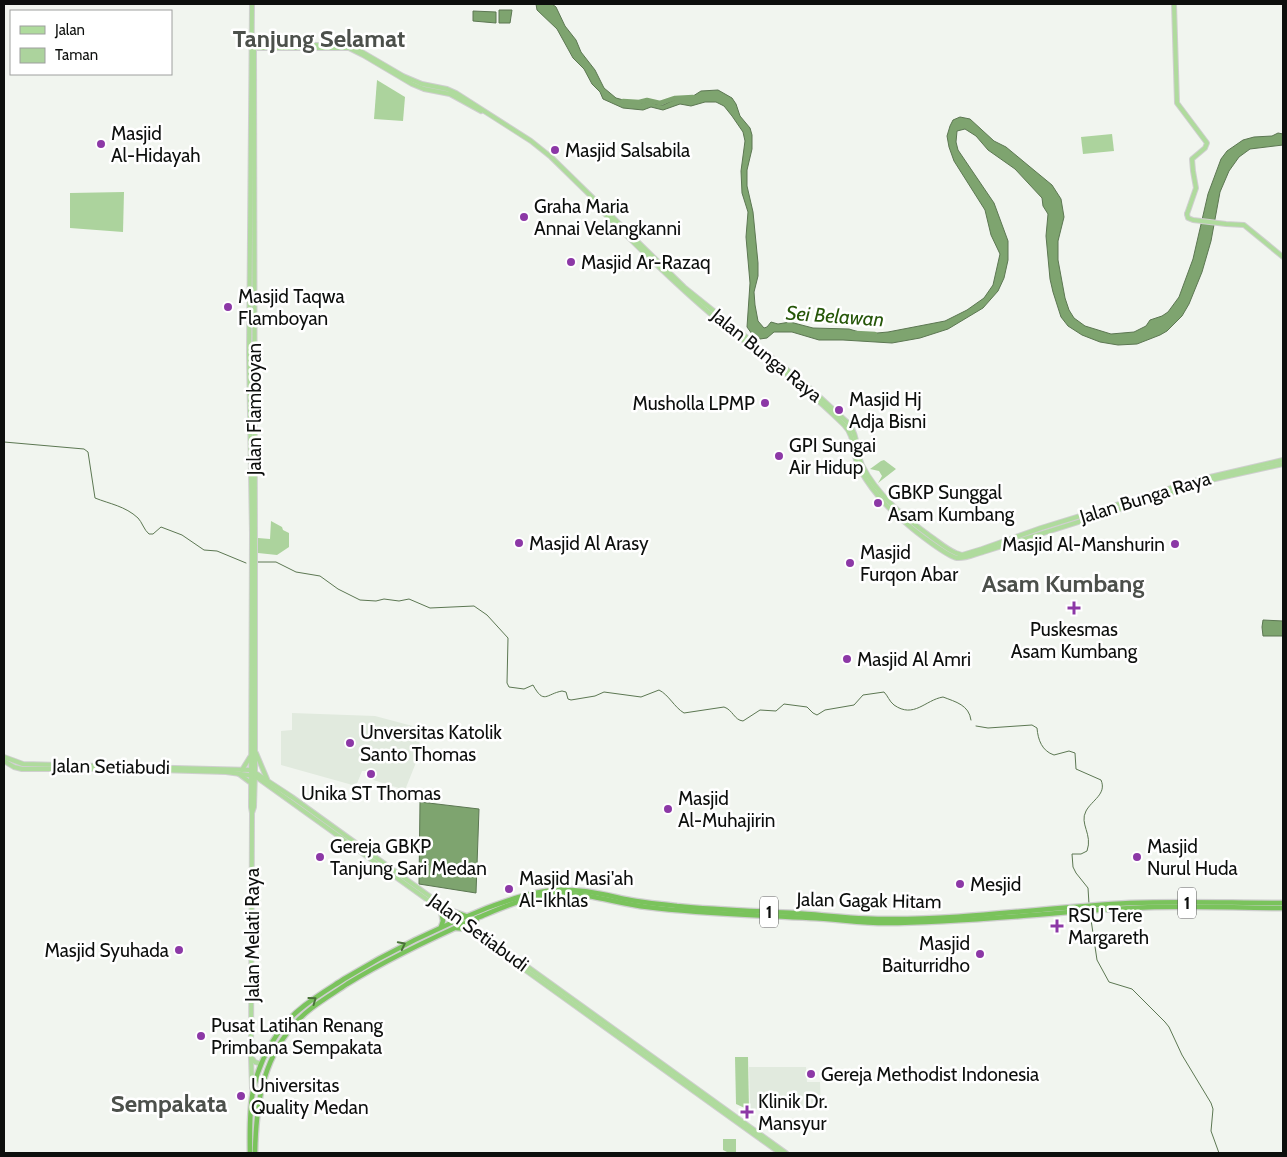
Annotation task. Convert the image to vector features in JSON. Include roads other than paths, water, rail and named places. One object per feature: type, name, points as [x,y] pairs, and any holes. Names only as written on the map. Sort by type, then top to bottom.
[{"type":"highway","name":"Jalan Gagak Hitam","points":[[458,920],[525,895],[568,889],[679,906],[760,914]]},
{"type":"highway","name":"Jalan Gagak Hitam","points":[[464,924],[525,899],[560,894],[594,896],[645,907],[883,919],[1029,914],[1130,903],[1283,903]]},
{"type":"highway","name":"Jalan Gagak Hitam","points":[[1221,904],[1283,908]]},
{"type":"highway","points":[[441,910],[443,921],[441,927]]},
{"type":"highway","points":[[448,910],[467,916]]},
{"type":"highway","points":[[475,930],[477,918]]},
{"type":"highway","name":"1","points":[[255,1153],[256,1115],[266,1072],[291,1028],[332,991],[391,951],[458,920]]},
{"type":"highway","name":"1","points":[[250,1153],[252,1089],[261,1064],[274,1041],[298,1010],[390,959],[464,924]]},
{"type":"highway","points":[[452,929],[468,929]]},
{"type":"main road","name":"Jalan Flamboyan","points":[[252,4],[253,730],[251,753],[253,773]]},
{"type":"main road","points":[[1174,4],[1177,103],[1207,143],[1205,148],[1194,156],[1192,161],[1196,188],[1187,214],[1193,218],[1244,225],[1283,256]]},
{"type":"main road","name":"Jalan Bunga Raya","points":[[253,47],[350,45],[424,89],[446,92],[456,96],[484,112],[533,146],[549,159],[684,290],[846,427],[853,438],[858,459],[885,503],[908,525],[950,555],[961,558],[983,552],[1215,479],[1283,460]]},
{"type":"main road","name":"Jalan Bunga Raya","points":[[1242,471],[1283,464]]},
{"type":"main road","name":"Jalan Flamboyan","points":[[253,730],[255,748],[253,773]]},
{"type":"main road","points":[[255,748],[268,780]]},
{"type":"main road","points":[[242,770],[251,753]]},
{"type":"main road","name":"Jalan Setiabudi","points":[[4,757],[23,764],[242,770],[268,780],[441,910],[475,930],[780,1153]]},
{"type":"main road","name":"Jalan Setiabudi","points":[[4,762],[22,769],[125,769],[253,773],[262,781],[291,799]]},
{"type":"main road","points":[[238,773],[253,785],[262,781]]},
{"type":"main road","name":"Jalan Melati Raya","points":[[252,1089],[253,773]]},
{"type":"main road","name":"Jalan Setiabudi","points":[[394,874],[448,910],[458,920]]},
{"type":"main road","name":"Jalan Setiabudi","points":[[464,924],[468,929],[786,1153]]},
{"type":"main road","points":[[251,1058],[261,1064]]},
{"type":"waterway","name":"Sei Belawan","points":[[623,101],[639,102],[647,100],[660,103],[675,98],[693,97]]},
{"type":"waterway","name":"Sei Belawan","points":[[856,333],[875,334]]},
{"type":"waterway","points":[[4,442],[84,449],[88,452],[95,498],[123,508],[133,514],[149,534],[153,534],[161,527],[182,535],[204,550],[217,551],[246,563]]},
{"type":"waterway","points":[[257,562],[276,562],[296,572],[320,576],[338,589],[360,600],[376,601],[384,599],[399,601],[409,599],[430,608],[474,606],[487,615],[508,638],[507,683],[509,687],[524,689],[533,685],[540,695],[546,697],[562,691],[566,692],[568,699],[571,700],[595,696],[604,692],[641,697],[659,690],[684,713],[724,707],[743,721],[760,710],[776,711],[784,704],[807,707],[817,715],[825,710],[854,705],[863,695],[884,692],[894,705],[908,710],[943,697],[965,707],[971,720]]},
{"type":"waterway","points":[[976,726],[988,728],[1032,725],[1037,728],[1038,737],[1046,751],[1054,755],[1069,751],[1075,753],[1076,769],[1101,780],[1102,789],[1084,816],[1088,839],[1087,851],[1081,854],[1072,854],[1073,867],[1088,888],[1089,904]]},
{"type":"waterway","points":[[1090,913],[1097,960],[1109,982],[1132,989],[1165,1022],[1182,1055],[1211,1103],[1213,1109],[1211,1131],[1219,1153]]},
{"type":"place","name":"Masjid Al-Hidayah","points":[[101,144]]},
{"type":"place","name":"Masjid Salsabila","points":[[555,150]]},
{"type":"place","name":"Graha Maria Annai Velangkanni","points":[[524,217]]},
{"type":"place","name":"Masjid Ar-Razaq","points":[[571,262]]},
{"type":"place","name":"Masjid Taqwa Flamboyan","points":[[228,307]]},
{"type":"place","name":"Musholla LPMP","points":[[765,403]]},
{"type":"place","name":"Masjid Hj Adja Bisni","points":[[839,410]]},
{"type":"place","name":"GPI Sungai Air Hidup","points":[[779,456]]},
{"type":"place","name":"GBKP Sunggal Asam Kumbang","points":[[878,503]]},
{"type":"place","name":"Masjid Al Arasy","points":[[519,543]]},
{"type":"place","name":"Masjid Al-Manshurin","points":[[1175,544]]},
{"type":"place","name":"Masjid Furqon Abar","points":[[850,563]]},
{"type":"place","name":"Puskesmas Asam Kumbang","points":[[1074,608]]},
{"type":"place","name":"Masjid Al Amri","points":[[847,659]]},
{"type":"place","name":"Unversitas Katolik Santo Thomas","points":[[350,743]]},
{"type":"place","name":"Unika ST Thomas","points":[[371,774]]},
{"type":"place","name":"Masjid Al-Muhajirin","points":[[668,809]]},
{"type":"place","name":"Gereja GBKP Tanjung Sari Medan","points":[[320,857]]},
{"type":"place","name":"Masjid Nurul Huda","points":[[1137,857]]},
{"type":"place","name":"Mesjid","points":[[960,884]]},
{"type":"place","name":"Masjid Masi'ah Al-Ikhlas","points":[[509,889]]},
{"type":"place","name":"RSU Tere Margareth","points":[[1057,926]]},
{"type":"place","name":"Masjid Syuhada","points":[[179,950]]},
{"type":"place","name":"Masjid Baiturridho","points":[[980,954]]},
{"type":"place","name":"Pusat Latihan Renang Primbana Sempakata","points":[[201,1036]]},
{"type":"place","name":"Gereja Methodist Indonesia","points":[[811,1074]]},
{"type":"place","name":"Universitas Quality Medan","points":[[241,1096]]},
{"type":"place","name":"Klinik Dr. Mansyur","points":[[747,1112]]},
{"type":"district","name":"Tanjung Selamat","points":[[319,39]]},
{"type":"district","name":"Asam Kumbang","points":[[1063,584]]},
{"type":"district","name":"Sempakata","points":[[169,1104]]}]
